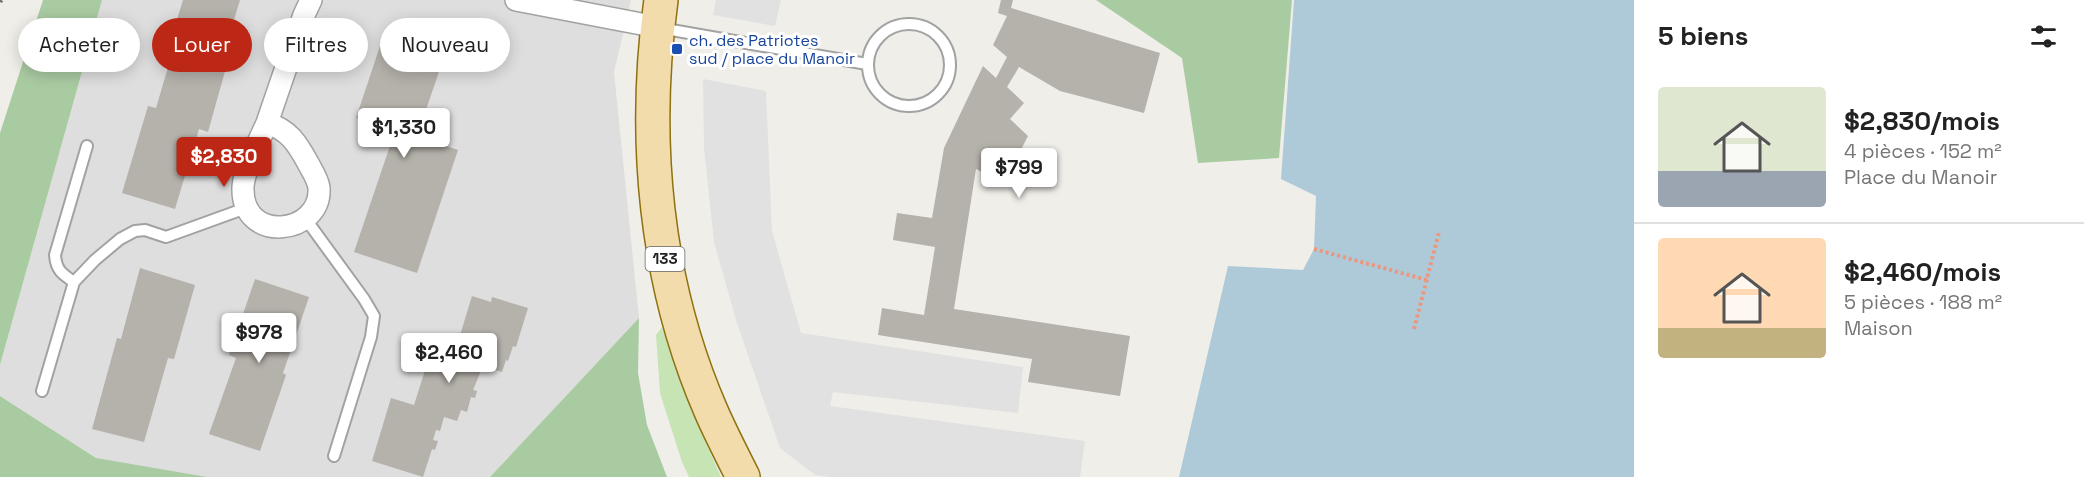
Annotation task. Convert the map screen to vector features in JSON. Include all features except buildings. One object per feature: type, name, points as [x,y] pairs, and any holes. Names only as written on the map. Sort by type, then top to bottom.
[{"type":"main road","name":"133","points":[[659,14],[652,92],[652,130],[657,210],[663,249],[693,364],[711,411],[743,477]]},
{"type":"street","points":[[267,123],[280,128],[292,138],[317,178],[319,188],[313,210],[305,218],[283,228],[260,223],[251,216],[243,197],[243,184],[311,0]]},
{"type":"street","points":[[516,0],[659,14]]},
{"type":"lane","points":[[659,14],[867,64]]},
{"type":"lane","points":[[903,24],[917,24],[931,30],[942,39],[949,52],[951,66],[948,80],[941,92],[929,101],[915,106],[903,106],[892,103],[882,96],[871,82],[867,64],[870,50],[878,37],[889,28],[903,24]]},
{"type":"lane","points":[[74,282],[61,274],[56,265],[55,255],[87,146]]},
{"type":"lane","points":[[42,391],[74,282],[95,260],[120,239],[135,231],[146,230],[166,237],[246,208]]},
{"type":"lane","points":[[305,218],[374,316],[371,337],[334,456]]},
{"type":"path","points":[[1414,329],[1439,232]]},
{"type":"path","points":[[1314,249],[1427,280]]},
{"type":"shaded area","points":[[102,0],[631,0],[614,72],[639,318],[490,477],[158,477],[96,458],[0,396],[0,365],[82,72],[140,72],[140,18],[97,18]]},
{"type":"shaded area","points":[[716,0],[781,0],[775,26],[713,15]]},
{"type":"shaded area","points":[[703,79],[766,91],[772,231],[801,333],[1023,367],[1018,413],[833,392],[830,406],[1085,441],[1080,477],[829,477],[815,475],[780,448],[736,320],[714,242],[704,148]]},
{"type":"green space","points":[[43,0],[102,0],[97,18],[37,18]]},
{"type":"green space","points":[[1096,0],[1292,0],[1279,158],[1198,163],[1182,58]]},
{"type":"green space","points":[[20,72],[82,72],[0,365],[0,133]]},
{"type":"green space","points":[[639,318],[638,373],[647,425],[667,477],[490,477]]},
{"type":"green space","points":[[662,327],[692,412],[721,477],[689,477],[682,462],[660,393],[656,335]]},
{"type":"green space","points":[[0,396],[96,458],[207,477],[0,477]]},
{"type":"water","points":[[1294,0],[1634,0],[1634,477],[1179,477],[1228,266],[1303,270],[1314,249],[1316,196],[1281,179]]},
{"type":"place","name":"ch. des Patriotes sud / place du Manoir","points":[[677,49]]}]
